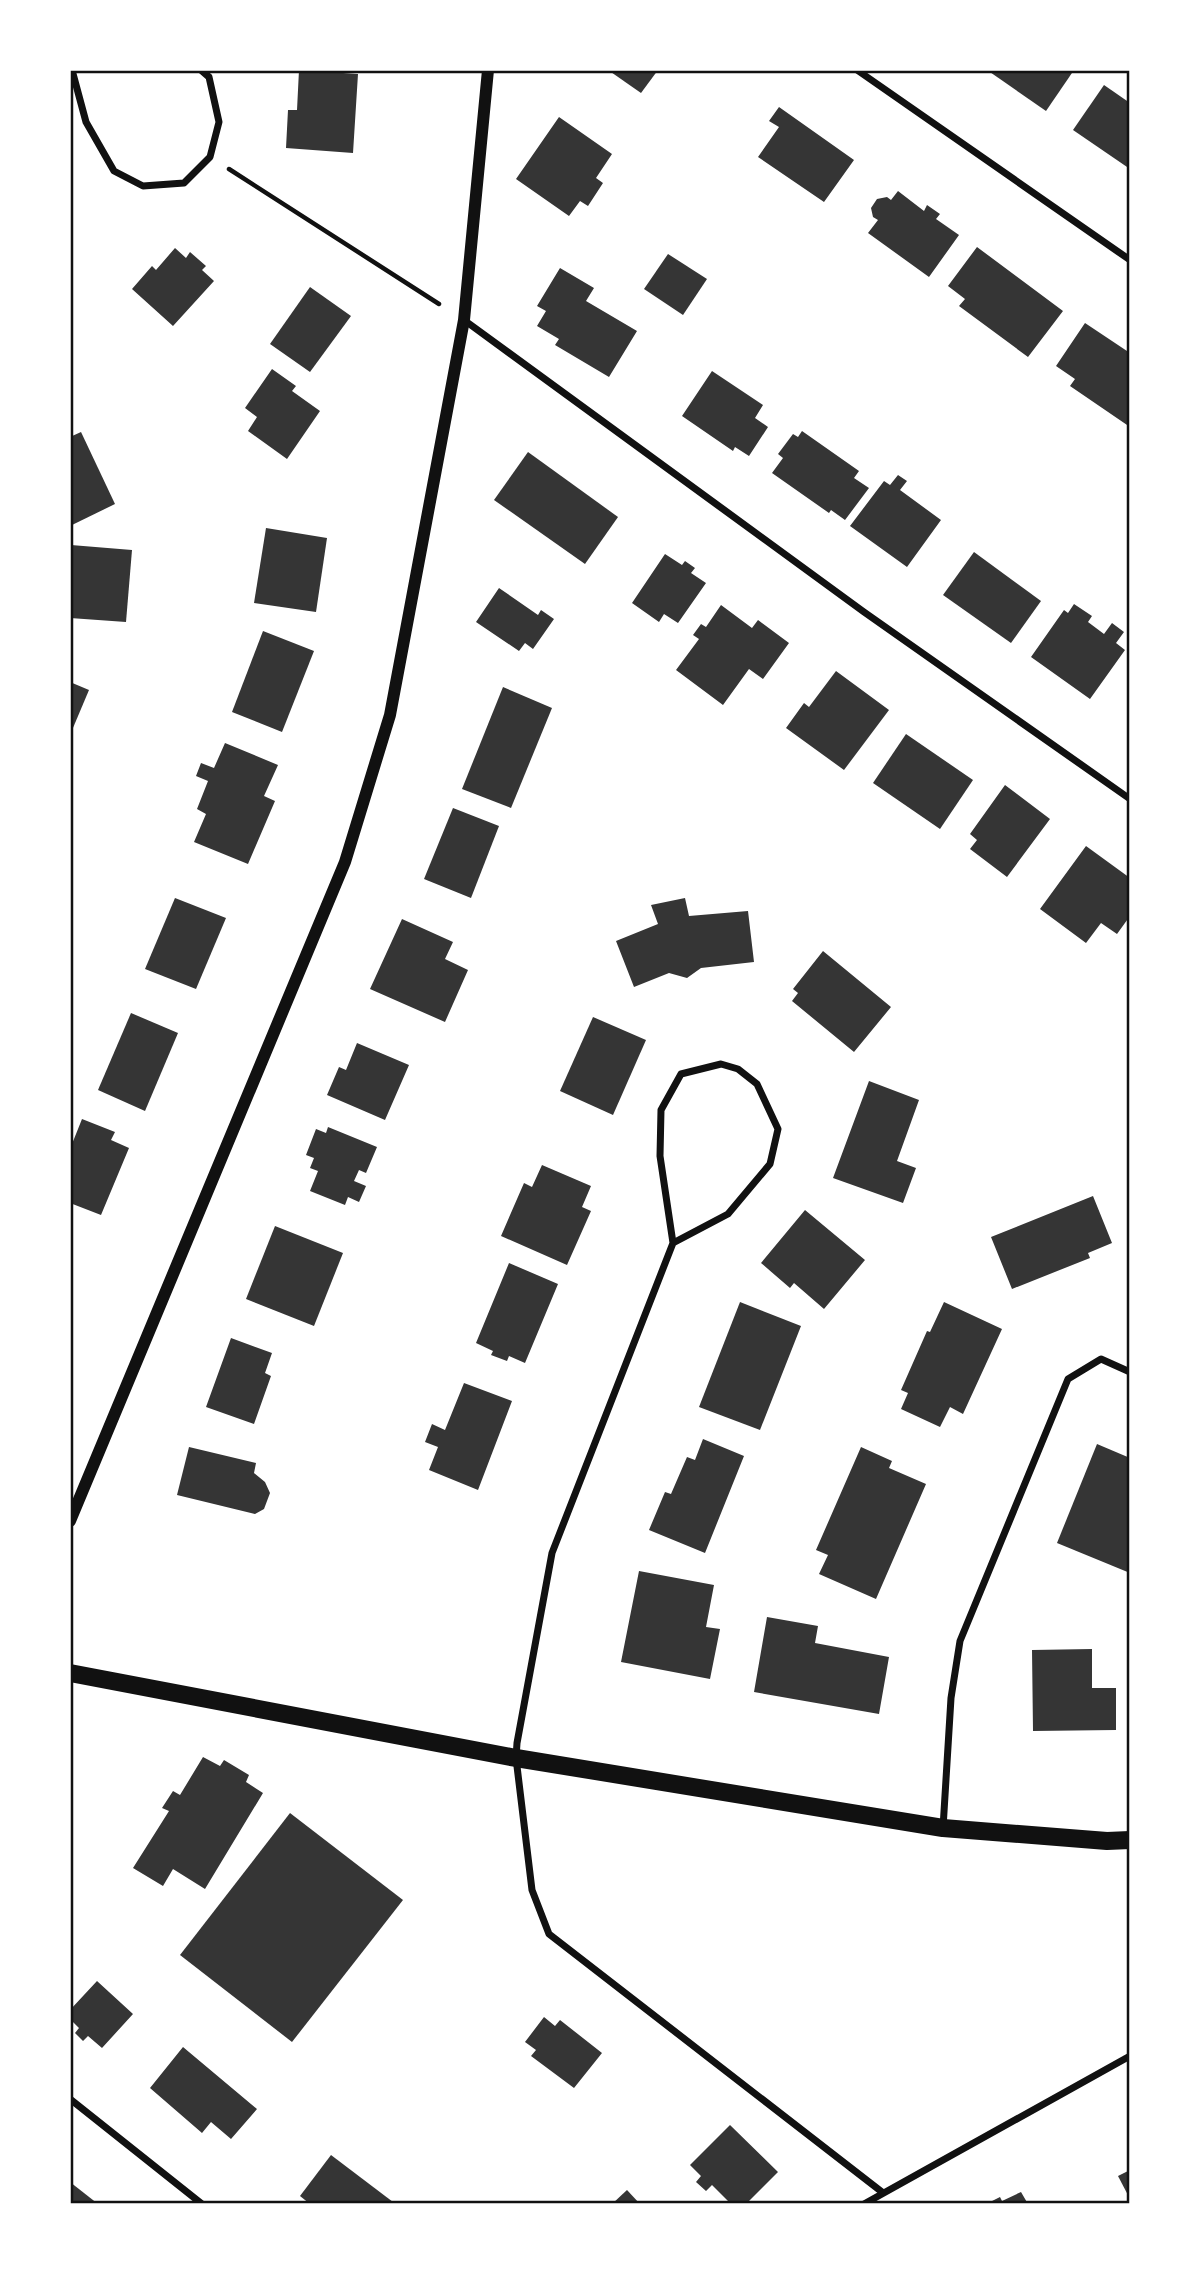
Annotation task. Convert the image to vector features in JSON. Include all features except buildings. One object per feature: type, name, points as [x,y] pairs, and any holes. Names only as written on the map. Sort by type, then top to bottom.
[{"type":"main road","points":[[70,1673],[516,1758],[943,1828],[1107,1841],[1130,1840]]},
{"type":"street","points":[[72,70],[86,122],[114,171],[144,186],[184,183],[211,157],[219,122],[209,77],[201,70]]},
{"type":"street","points":[[70,1521],[345,862],[390,715],[464,320],[488,70]]},
{"type":"street","points":[[857,70],[1130,260]]},
{"type":"street","points":[[464,320],[864,612],[1130,799]]},
{"type":"street","points":[[673,1243],[728,1214],[770,1164],[778,1129],[757,1084],[738,1069],[721,1064],[681,1074],[661,1110],[660,1156],[673,1243],[552,1553],[517,1744],[516,1758],[532,1890],[549,1934],[882,2192]]},
{"type":"street","points":[[943,1828],[951,1698],[960,1641],[1068,1379],[1101,1359],[1130,1372]]},
{"type":"street","points":[[864,2204],[1130,2056]]},
{"type":"street","points":[[70,2099],[202,2204]]},
{"type":"path","points":[[211,157],[464,320]]}]
